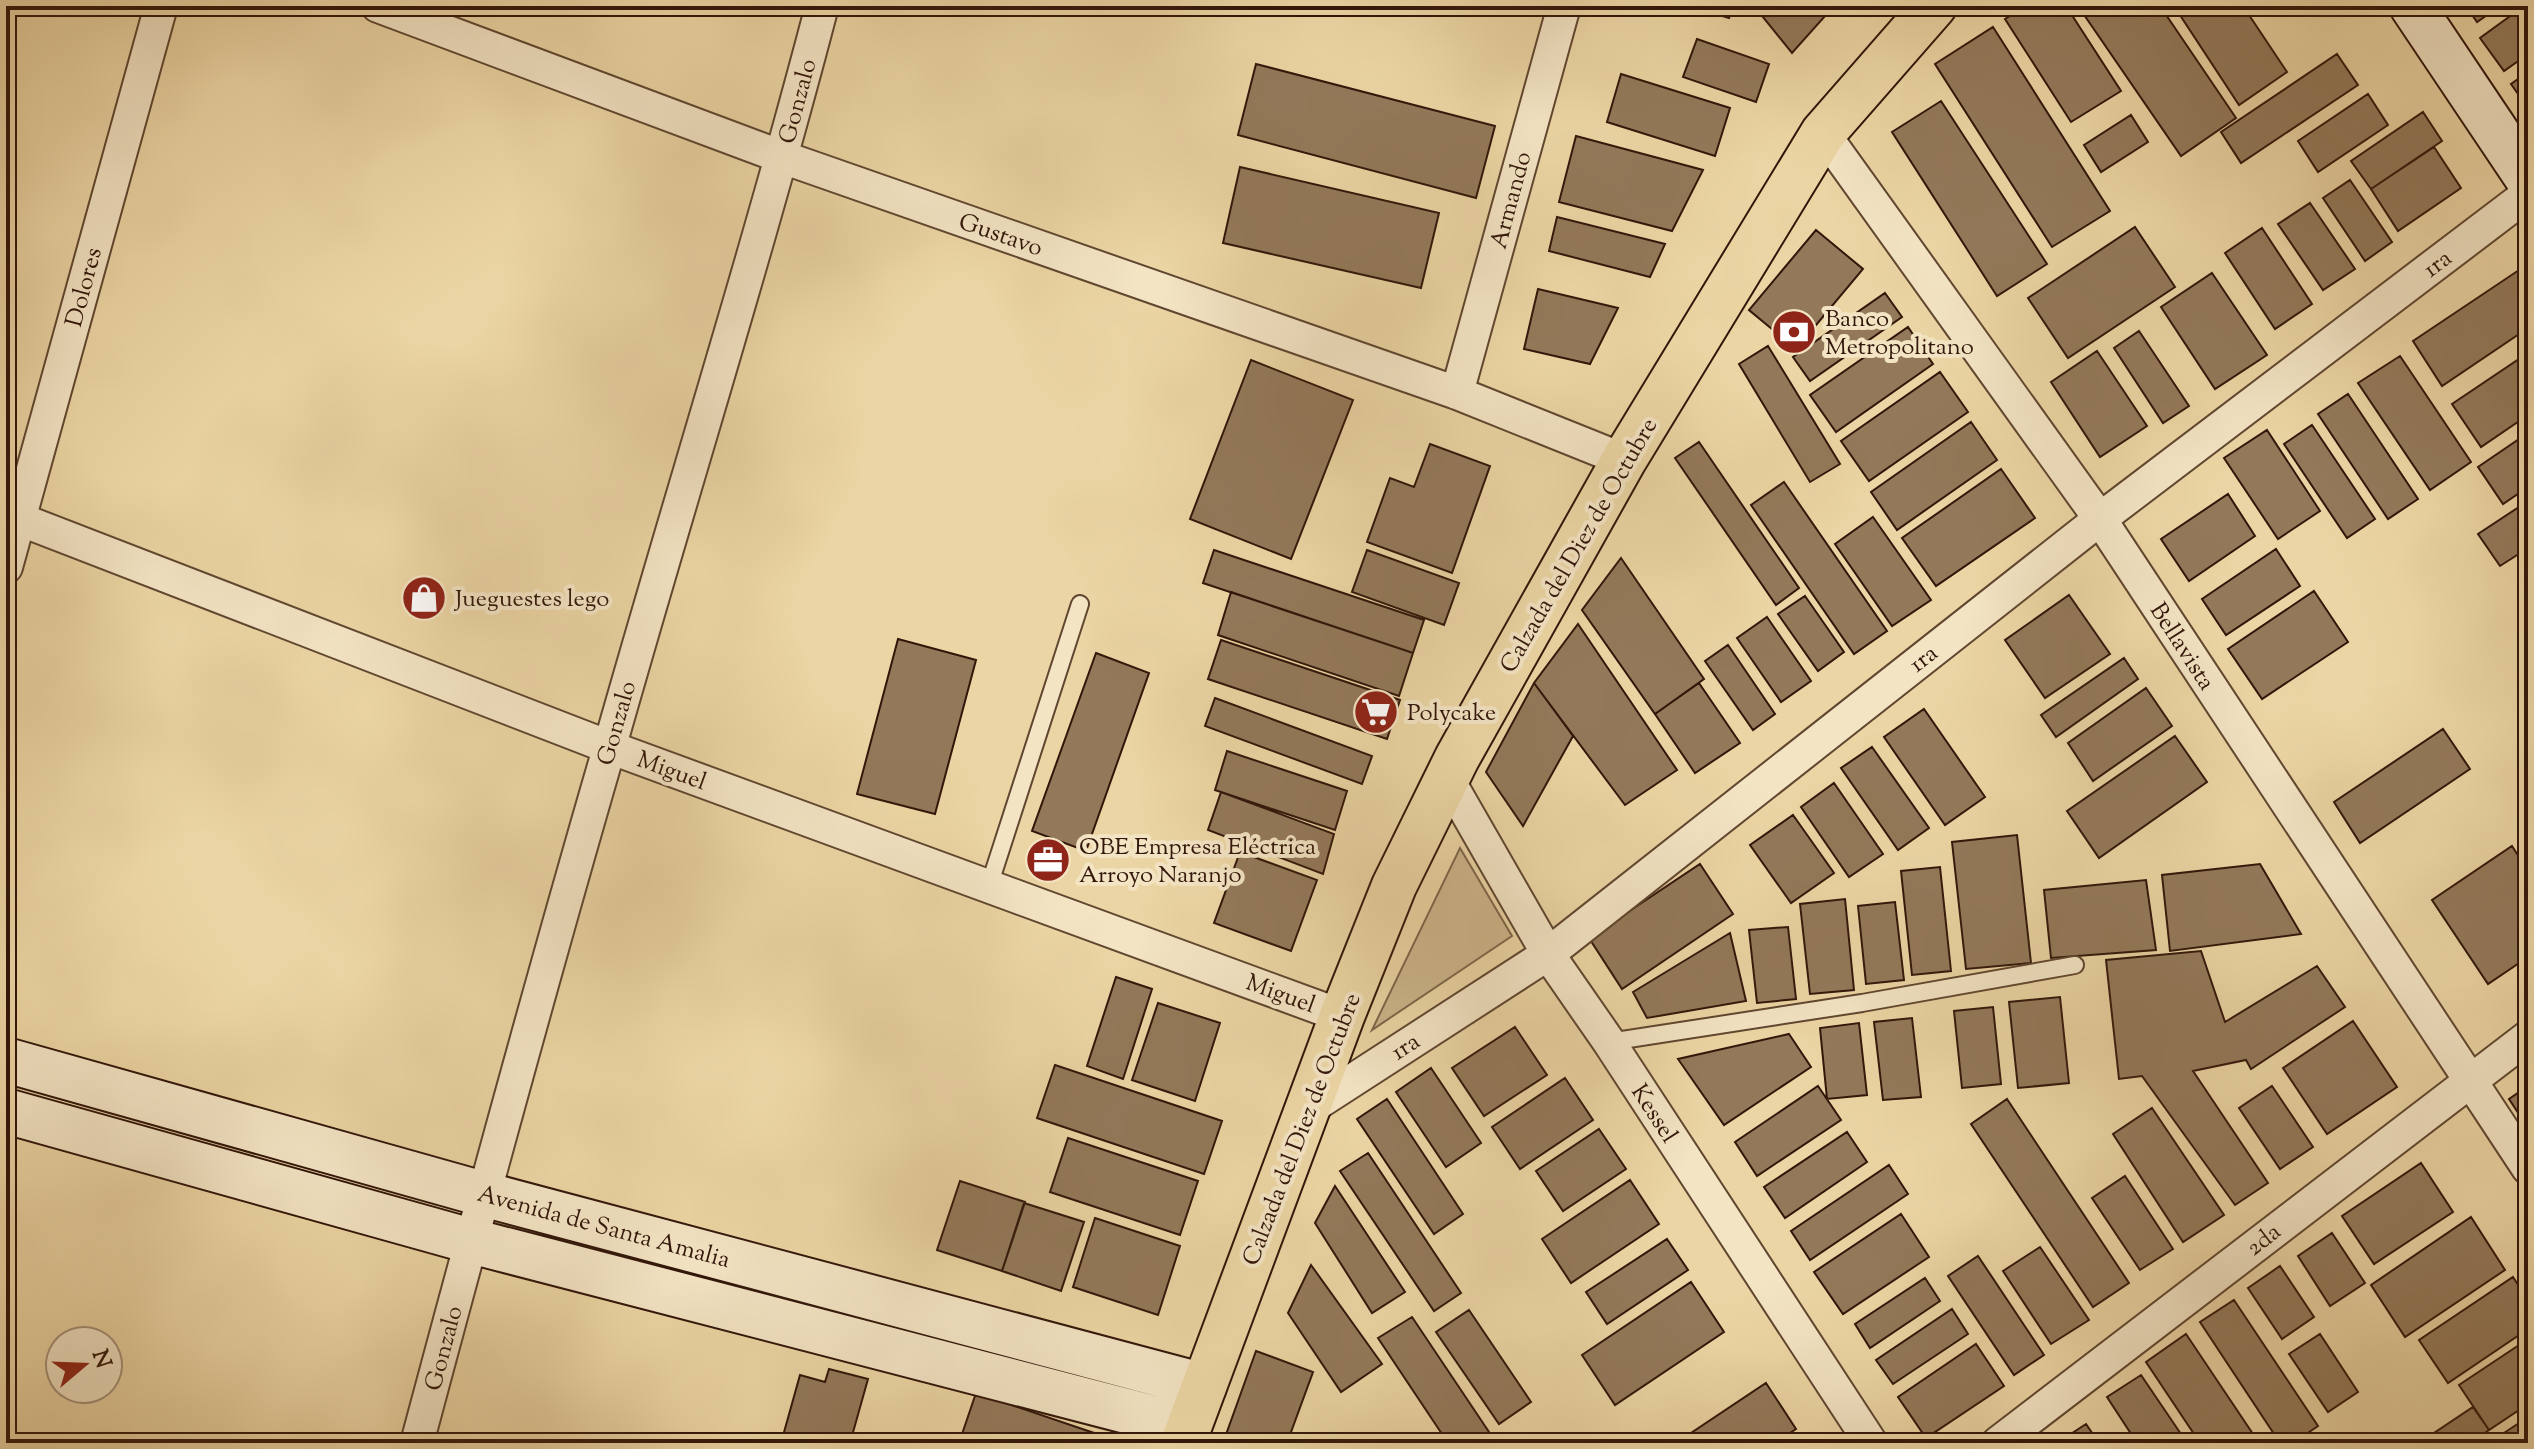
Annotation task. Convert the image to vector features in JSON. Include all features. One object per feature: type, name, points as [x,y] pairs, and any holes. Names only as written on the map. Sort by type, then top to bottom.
[{"type":"main road","name":"Calzada del Diez de Octubre","points":[[1185,1435],[1342,1016],[1394,886],[1447,778],[1624,460],[1823,133],[1934,6]]},
{"type":"street","name":"Dolores","points":[[6,567],[13,516],[161,6]]},
{"type":"street","name":"Gustavo","points":[[378,6],[782,157],[1457,393],[1624,460]]},
{"type":"street","name":"Gonzalo","points":[[417,1443],[483,1194],[609,747],[782,157],[822,6]]},
{"type":"street","name":"Armando","points":[[1457,393],[1564,6]]},
{"type":"street","points":[[2412,6],[2528,179]]},
{"type":"street","name":"Bellavista","points":[[1823,133],[2100,519],[2528,1168]]},
{"type":"street","name":"1ra","points":[[1310,1108],[1548,954],[2100,519],[2528,194]]},
{"type":"street","name":"Miguel","points":[[13,516],[609,747],[1342,1016]]},
{"type":"street","name":"Kessel","points":[[1447,778],[1548,954],[1871,1443]]},
{"type":"street","name":"2da","points":[[1998,1443],[2528,1037]]},
{"type":"street","name":"Avenida de Santa Amalia","points":[[6,1060],[483,1194],[1204,1386]]},
{"type":"street","name":"Avenida de Santa Amalia","points":[[6,1111],[1185,1435]]},
{"type":"lane","points":[[989,886],[1080,604]]},
{"type":"lane","points":[[1609,1042],[1862,1003],[2075,965]]},
{"type":"shaded area","points":[[1460,848],[1512,936],[1372,1030]]},
{"type":"building","points":[[1689,6],[1733,6],[1729,18]]},
{"type":"building","points":[[1754,6],[1834,6],[1792,53]]},
{"type":"building","points":[[2026,6],[2066,6],[2121,91],[2071,122],[2005,19]]},
{"type":"building","points":[[2078,6],[2160,6],[2236,118],[2181,156]]},
{"type":"building","points":[[2174,6],[2243,6],[2287,72],[2239,105]]},
{"type":"building","points":[[2466,6],[2500,6],[2477,22]]},
{"type":"building","points":[[2528,6],[2528,54],[2504,71],[2480,38]]},
{"type":"building","points":[[1993,27],[2110,211],[2052,247],[1935,64]]},
{"type":"building","points":[[1697,39],[1769,64],[1756,102],[1683,77]]},
{"type":"building","points":[[2337,54],[2358,85],[2241,163],[2221,132]]},
{"type":"building","points":[[1256,64],[1495,126],[1476,198],[1238,135]]},
{"type":"building","points":[[2528,72],[2528,108],[2511,84]]},
{"type":"building","points":[[1621,74],[1730,108],[1715,156],[1607,122]]},
{"type":"building","points":[[2368,94],[2388,125],[2318,172],[2298,141]]},
{"type":"building","points":[[1941,101],[2047,264],[1997,296],[1892,132]]},
{"type":"building","points":[[2423,112],[2442,141],[2371,189],[2351,161]]},
{"type":"building","points":[[2131,115],[2148,142],[2101,172],[2084,145]]},
{"type":"building","points":[[1576,136],[1703,170],[1672,231],[1559,202]]},
{"type":"building","points":[[2434,147],[2461,188],[2398,231],[2371,189]]},
{"type":"building","points":[[1240,167],[1439,213],[1421,288],[1223,243]]},
{"type":"building","points":[[2350,180],[2392,242],[2365,261],[2323,198]]},
{"type":"building","points":[[2310,203],[2355,269],[2323,290],[2278,224]]},
{"type":"building","points":[[1557,217],[1665,244],[1650,277],[1549,251]]},
{"type":"building","points":[[2135,227],[2175,287],[2068,358],[2028,298]]},
{"type":"building","points":[[2262,228],[2312,304],[2275,329],[2225,253]]},
{"type":"building","points":[[1816,230],[1863,269],[1796,349],[1749,310]]},
{"type":"building","points":[[2528,264],[2528,328],[2442,386],[2413,341]]},
{"type":"building","points":[[2212,273],[2267,355],[2215,389],[2161,307]]},
{"type":"building","points":[[1538,289],[1618,308],[1590,364],[1524,349]]},
{"type":"building","points":[[1885,293],[1902,317],[1810,381],[1793,357]]},
{"type":"building","points":[[1908,327],[1933,364],[1836,432],[1810,395]]},
{"type":"building","points":[[2139,331],[2189,406],[2163,423],[2114,348]]},
{"type":"building","points":[[1768,346],[1840,464],[1810,482],[1739,364]]},
{"type":"building","points":[[2097,351],[2147,426],[2100,457],[2051,382]]},
{"type":"building","points":[[2528,353],[2528,415],[2481,447],[2452,404]]},
{"type":"building","points":[[2400,356],[2471,462],[2430,490],[2358,383]]},
{"type":"building","points":[[1251,360],[1353,400],[1291,559],[1190,519]]},
{"type":"building","points":[[1940,372],[1968,412],[1869,481],[1841,441]]},
{"type":"building","points":[[2348,394],[2418,499],[2388,519],[2318,414]]},
{"type":"building","points":[[1971,422],[1997,460],[1897,530],[1871,492]]},
{"type":"building","points":[[2312,425],[2375,519],[2347,538],[2284,444]]},
{"type":"building","points":[[2267,430],[2320,511],[2278,539],[2224,458]]},
{"type":"building","points":[[2528,433],[2528,487],[2503,504],[2478,467]]},
{"type":"building","points":[[1699,442],[1799,588],[1776,605],[1675,458]]},
{"type":"building","points":[[1430,444],[1490,466],[1452,573],[1367,542],[1390,478],[1414,487]]},
{"type":"building","points":[[2001,469],[2035,518],[1936,586],[1902,538]]},
{"type":"building","points":[[1784,482],[1887,631],[1854,654],[1751,505]]},
{"type":"building","points":[[2228,494],[2255,536],[2189,581],[2161,539]]},
{"type":"building","points":[[2528,501],[2528,548],[2500,566],[2478,534]]},
{"type":"building","points":[[1873,517],[1931,600],[1892,626],[1835,544]]},
{"type":"building","points":[[2276,549],[2300,586],[2226,635],[2202,599]]},
{"type":"building","points":[[1214,550],[1424,620],[1413,653],[1203,583]]},
{"type":"building","points":[[1367,550],[1459,583],[1444,625],[1352,592]]},
{"type":"building","points":[[1621,558],[1704,679],[1655,714],[1582,610]]},
{"type":"building","points":[[2314,591],[2348,642],[2262,699],[2228,649]]},
{"type":"building","points":[[1231,592],[1413,653],[1399,696],[1218,635]]},
{"type":"building","points":[[2069,595],[2110,654],[2045,698],[2005,640]]},
{"type":"building","points":[[1805,596],[1844,652],[1818,671],[1778,614]]},
{"type":"building","points":[[1767,617],[1811,681],[1781,702],[1737,638]]},
{"type":"building","points":[[1578,624],[1677,770],[1625,805],[1534,683]]},
{"type":"building","points":[[898,639],[976,660],[935,814],[857,794]]},
{"type":"building","points":[[1221,640],[1400,700],[1387,739],[1208,679]]},
{"type":"building","points":[[1728,645],[1775,714],[1753,730],[1705,661]]},
{"type":"building","points":[[1096,653],[1149,673],[1086,851],[1032,831]]},
{"type":"building","points":[[2124,658],[2138,679],[2056,737],[2041,715]]},
{"type":"building","points":[[1534,683],[1573,736],[1523,826],[1486,772]]},
{"type":"building","points":[[1699,683],[1740,743],[1695,773],[1655,714]]},
{"type":"building","points":[[2146,688],[2172,726],[2093,781],[2068,743]]},
{"type":"building","points":[[1215,698],[1372,756],[1362,784],[1205,726]]},
{"type":"building","points":[[1924,709],[1985,797],[1945,825],[1884,737]]},
{"type":"building","points":[[2443,729],[2470,769],[2360,843],[2334,802]]},
{"type":"building","points":[[2175,736],[2207,782],[2099,858],[2067,811]]},
{"type":"building","points":[[1872,747],[1929,828],[1898,850],[1841,768]]},
{"type":"building","points":[[1227,751],[1347,791],[1335,830],[1215,790]]},
{"type":"building","points":[[1834,783],[1883,854],[1849,877],[1801,807]]},
{"type":"building","points":[[1221,792],[1334,834],[1323,874],[1208,830]]},
{"type":"building","points":[[1793,815],[1834,873],[1791,903],[1750,845]]},
{"type":"building","points":[[2017,835],[2031,963],[1966,969],[1952,842]]},
{"type":"building","points":[[2512,846],[2528,871],[2528,957],[2488,984],[2432,900]]},
{"type":"building","points":[[1240,852],[1317,880],[1291,951],[1214,923]]},
{"type":"building","points":[[1700,864],[1733,914],[1622,989],[1589,938]]},
{"type":"building","points":[[2260,864],[2301,934],[2170,951],[2162,875]]},
{"type":"building","points":[[1940,867],[1951,971],[1912,975],[1901,871]]},
{"type":"building","points":[[2146,880],[2156,950],[2051,958],[2044,890]]},
{"type":"building","points":[[1845,899],[1854,990],[1810,994],[1800,904]]},
{"type":"building","points":[[1895,902],[1904,980],[1866,984],[1858,906]]},
{"type":"building","points":[[1788,927],[1796,999],[1757,1003],[1749,930]]},
{"type":"building","points":[[1730,933],[1746,1001],[1647,1018],[1633,992]]},
{"type":"building","points":[[2201,951],[2225,1022],[2317,966],[2345,1007],[2251,1069],[2246,1060],[2193,1071],[2268,1183],[2235,1205],[2142,1076],[2119,1079],[2106,960]]},
{"type":"building","points":[[1116,977],[1152,989],[1123,1079],[1087,1066]]},
{"type":"building","points":[[2060,997],[2069,1083],[2018,1088],[2009,1002]]},
{"type":"building","points":[[1158,1003],[1220,1023],[1195,1101],[1132,1080]]},
{"type":"building","points":[[1993,1007],[2001,1084],[1962,1088],[1954,1011]]},
{"type":"building","points":[[1912,1018],[1921,1097],[1883,1100],[1874,1022]]},
{"type":"building","points":[[2353,1021],[2397,1087],[2327,1134],[2283,1068]]},
{"type":"building","points":[[1859,1023],[1867,1095],[1827,1099],[1820,1028]]},
{"type":"building","points":[[1515,1027],[1547,1075],[1484,1116],[1452,1068]]},
{"type":"building","points":[[1789,1034],[1811,1067],[1724,1125],[1678,1059]]},
{"type":"building","points":[[1055,1065],[1222,1121],[1204,1174],[1037,1118]]},
{"type":"building","points":[[1431,1068],[1481,1143],[1446,1167],[1396,1092]]},
{"type":"building","points":[[1565,1078],[1593,1120],[1520,1169],[1492,1127]]},
{"type":"building","points":[[1818,1086],[1841,1120],[1757,1176],[1735,1142]]},
{"type":"building","points":[[2272,1086],[2313,1147],[2280,1169],[2239,1108]]},
{"type":"building","points":[[2528,1086],[2528,1128],[2509,1099]]},
{"type":"building","points":[[1387,1099],[1463,1214],[1434,1234],[1357,1119]]},
{"type":"building","points":[[2007,1099],[2129,1283],[2093,1307],[1971,1124]]},
{"type":"building","points":[[2152,1108],[2224,1215],[2183,1242],[2113,1134]]},
{"type":"building","points":[[1599,1129],[1626,1169],[1563,1211],[1536,1171]]},
{"type":"building","points":[[1847,1132],[1867,1162],[1785,1218],[1764,1187]]},
{"type":"building","points":[[1068,1138],[1198,1181],[1180,1235],[1050,1192]]},
{"type":"building","points":[[1368,1153],[1461,1293],[1434,1311],[1340,1171]]},
{"type":"building","points":[[2421,1163],[2453,1212],[2374,1264],[2342,1216]]},
{"type":"building","points":[[1889,1165],[1908,1194],[1810,1260],[1791,1231]]},
{"type":"building","points":[[2125,1176],[2173,1249],[2140,1270],[2092,1198]]},
{"type":"building","points":[[1630,1180],[1659,1224],[1571,1283],[1542,1239]]},
{"type":"building","points":[[960,1181],[1025,1202],[1002,1271],[937,1250]]},
{"type":"building","points":[[1335,1186],[1405,1292],[1372,1313],[1315,1223]]},
{"type":"building","points":[[1024,1203],[1084,1222],[1061,1291],[1002,1271]]},
{"type":"building","points":[[1901,1214],[1929,1257],[1843,1314],[1814,1272]]},
{"type":"building","points":[[2471,1217],[2505,1270],[2405,1337],[2371,1285]]},
{"type":"building","points":[[1095,1218],[1180,1246],[1158,1315],[1073,1287]]},
{"type":"building","points":[[2332,1233],[2365,1283],[2330,1306],[2298,1256]]},
{"type":"building","points":[[1667,1239],[1688,1270],[1607,1324],[1586,1292]]},
{"type":"building","points":[[2040,1247],[2089,1320],[2051,1344],[2003,1271]]},
{"type":"building","points":[[1978,1256],[2044,1355],[2014,1375],[1948,1276]]},
{"type":"building","points":[[1311,1265],[1382,1364],[1341,1392],[1288,1313]]},
{"type":"building","points":[[2280,1266],[2314,1317],[2282,1339],[2248,1288]]},
{"type":"building","points":[[2513,1277],[2528,1300],[2528,1329],[2448,1383],[2419,1340]]},
{"type":"building","points":[[1925,1278],[1940,1301],[1870,1348],[1855,1324]]},
{"type":"building","points":[[1691,1282],[1724,1332],[1615,1405],[1582,1355]]},
{"type":"building","points":[[2234,1300],[2318,1426],[2293,1443],[2280,1443],[2200,1322]]},
{"type":"building","points":[[1952,1309],[1968,1334],[1893,1384],[1876,1360]]},
{"type":"building","points":[[1469,1310],[1531,1402],[1499,1424],[1436,1332]]},
{"type":"building","points":[[1412,1317],[1489,1432],[1473,1443],[1448,1443],[1378,1338]]},
{"type":"building","points":[[2186,1334],[2259,1443],[2200,1443],[2146,1362]]},
{"type":"building","points":[[2320,1334],[2358,1392],[2328,1412],[2289,1354]]},
{"type":"building","points":[[2528,1339],[2528,1404],[2489,1430],[2459,1385]]},
{"type":"building","points":[[1976,1344],[2004,1386],[1926,1438],[1898,1397]]},
{"type":"building","points":[[1256,1351],[1313,1372],[1287,1443],[1223,1443]]},
{"type":"building","points":[[829,1369],[868,1379],[850,1443],[781,1443],[800,1375],[825,1382]]},
{"type":"building","points":[[2141,1375],[2187,1443],[2137,1443],[2107,1397]]},
{"type":"building","points":[[1766,1383],[1796,1429],[1775,1443],[1676,1443]]},
{"type":"building","points":[[976,1393],[1097,1434],[1094,1443],[959,1443]]},
{"type":"building","points":[[2473,1407],[2489,1430],[2470,1443],[2419,1443]]},
{"type":"building","points":[[2528,1417],[2528,1443],[2502,1443],[2498,1437]]},
{"type":"building","points":[[2086,1424],[2099,1443],[2057,1443]]},
{"type":"place","name":"Banco Metropolitano","points":[[1794,332]]},
{"type":"place","name":"Jueguestes lego","points":[[424,598]]},
{"type":"place","name":"Polycake","points":[[1376,712]]},
{"type":"place","name":"OBE Empresa Eléctrica Arroyo Naranjo","points":[[1048,860]]}]
